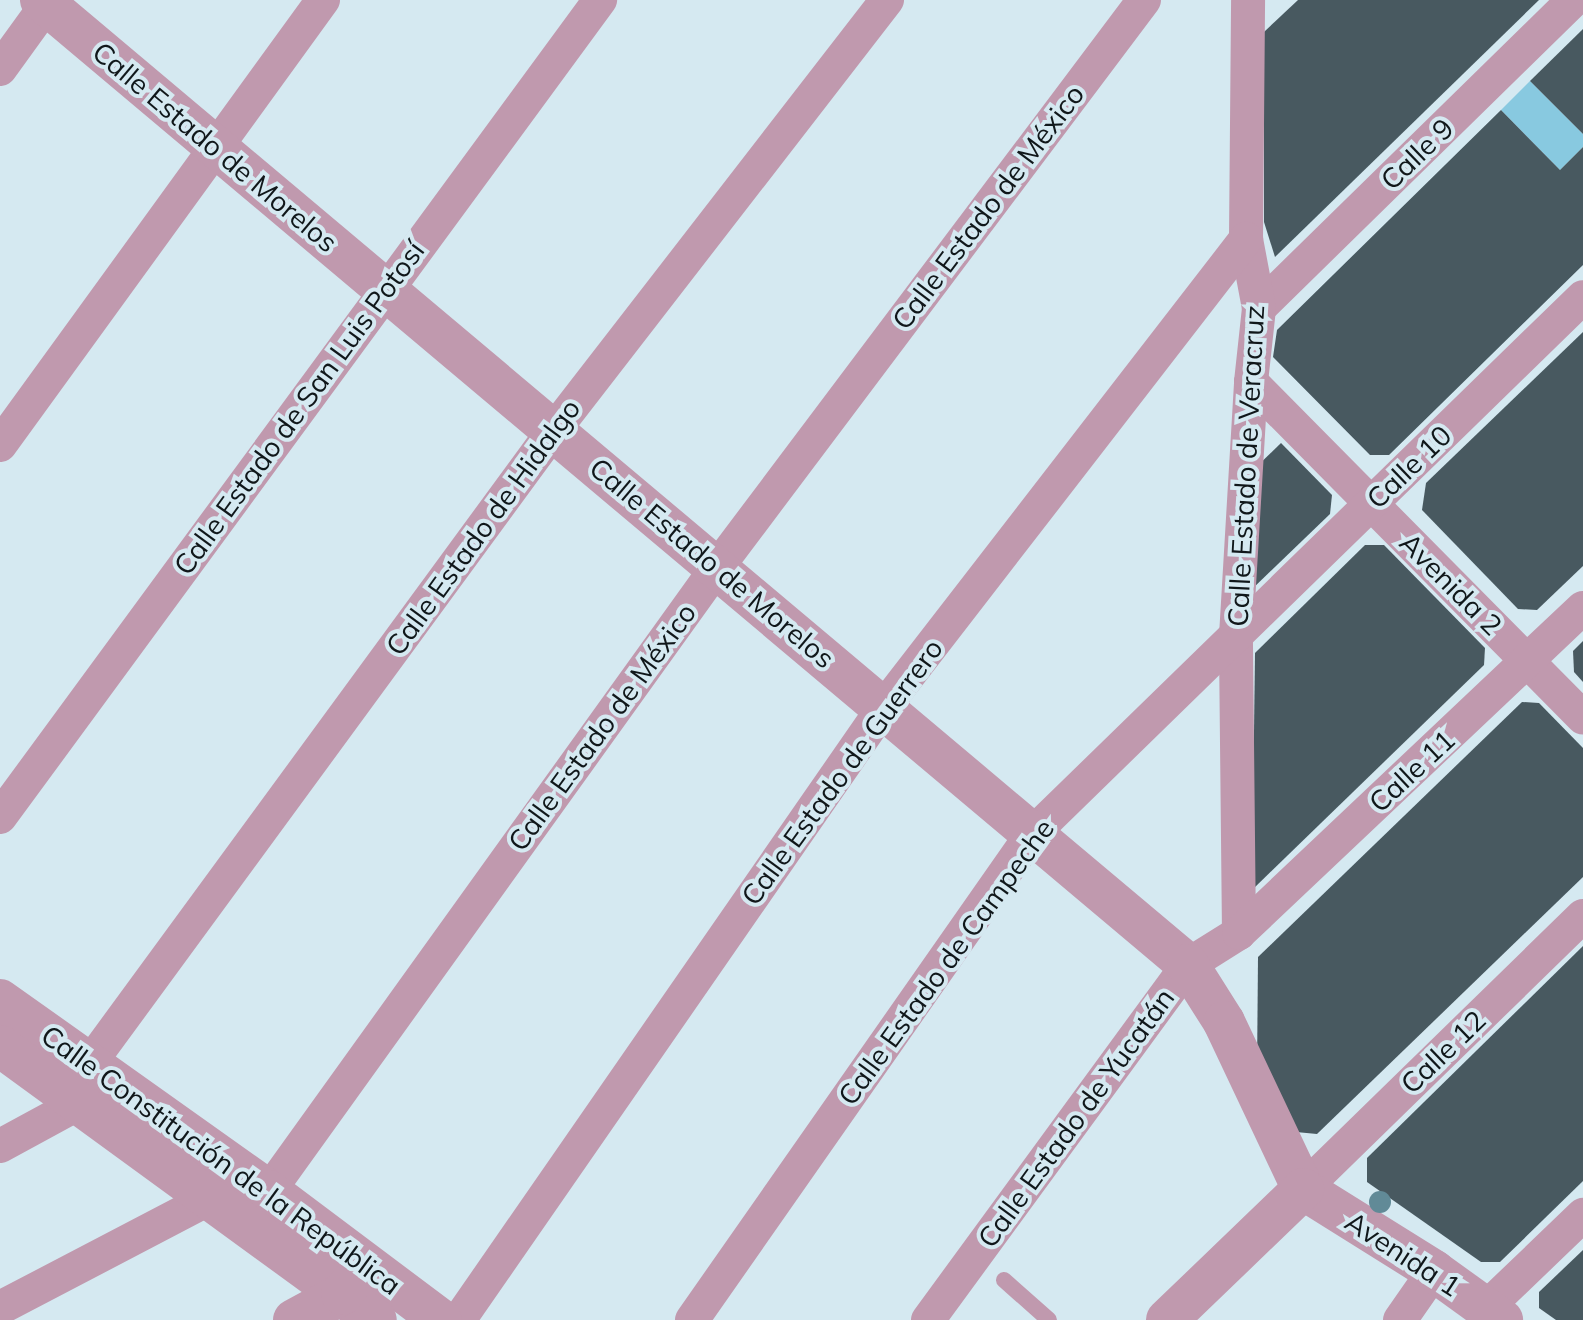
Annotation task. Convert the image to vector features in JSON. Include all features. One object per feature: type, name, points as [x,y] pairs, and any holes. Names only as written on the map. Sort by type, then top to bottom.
[{"type":"street","points":[[0,445],[323,0]]},
{"type":"street","name":"Calle Estado de San Luis Potosí","points":[[0,817],[384,290],[600,0]]},
{"type":"street","name":"Calle Estado de Hidalgo","points":[[90,1063],[554,430],[887,0]]},
{"type":"street","name":"Calle Estado de México","points":[[269,1191],[716,569],[1144,0]]},
{"type":"street","name":"Calle 9","points":[[1259,308],[1574,0]]},
{"type":"street","points":[[0,69],[46,1]]},
{"type":"street","name":"Calle Estado de Morelos","points":[[46,1],[215,148],[1188,965],[1224,1022],[1303,1189]]},
{"type":"street","name":"Calle Estado de Veracruz","points":[[1239,933],[1236,636],[1251,382],[1259,308],[1246,239],[1256,8]]},
{"type":"street","name":"Calle Estado de Guerrero","points":[[459,1320],[884,707],[1246,239]]},
{"type":"street","name":"Calle 10","points":[[1236,636],[1583,297]]},
{"type":"street","name":"Avenida 2","points":[[1251,382],[1583,718]]},
{"type":"street","name":"Calle 11","points":[[1239,933],[1583,608]]},
{"type":"street","name":"Calle Estado de Campeche","points":[[692,1320],[1032,834],[1236,636]]},
{"type":"street","name":"Calle 12","points":[[1303,1189],[1583,916]]},
{"type":"street","name":"Calle Estado de Yucatán","points":[[928,1320],[1188,965],[1239,933]]},
{"type":"street","name":"Calle Constitución de la República","points":[[0,1000],[269,1191],[386,1311],[441,1320]]},
{"type":"street","name":"Calle Constitución de la República","points":[[0,1046],[212,1197],[354,1280]]},
{"type":"street","points":[[0,1146],[81,1102]]},
{"type":"street","points":[[1167,1320],[1303,1189]]},
{"type":"street","name":"Avenida 1","points":[[1303,1189],[1434,1271],[1493,1314]]},
{"type":"street","points":[[0,1308],[212,1197]]},
{"type":"street","points":[[1493,1314],[1583,1215]]},
{"type":"street","points":[[1400,1320],[1434,1271]]},
{"type":"street","points":[[294,1320],[354,1280]]},
{"type":"lane","points":[[1004,1280],[1049,1320]]},
{"type":"shaded area","points":[[1530,81],[1583,134],[1583,147],[1560,170],[1501,110]]},
{"type":"building","points":[[1298,0],[1539,0],[1275,257],[1264,222],[1264,32]]},
{"type":"building","points":[[1583,29],[1583,134],[1530,81]]},
{"type":"building","points":[[1501,110],[1560,170],[1583,147],[1583,265],[1389,455],[1370,455],[1273,357],[1277,330]]},
{"type":"building","points":[[1583,332],[1583,566],[1537,610],[1518,609],[1422,510],[1426,483]]},
{"type":"building","points":[[1281,443],[1332,495],[1330,514],[1249,592],[1251,472]]},
{"type":"building","points":[[1365,545],[1384,545],[1485,648],[1484,665],[1252,890],[1255,653]]},
{"type":"building","points":[[1583,641],[1583,682],[1574,672],[1573,651]]},
{"type":"building","points":[[1522,702],[1539,703],[1583,748],[1583,877],[1317,1134],[1296,1132],[1257,1072],[1258,957]]},
{"type":"building","points":[[1583,946],[1583,1181],[1500,1262],[1481,1262],[1367,1182],[1367,1158]]},
{"type":"building","points":[[1583,1250],[1583,1320],[1556,1320],[1539,1308],[1539,1292]]}]
